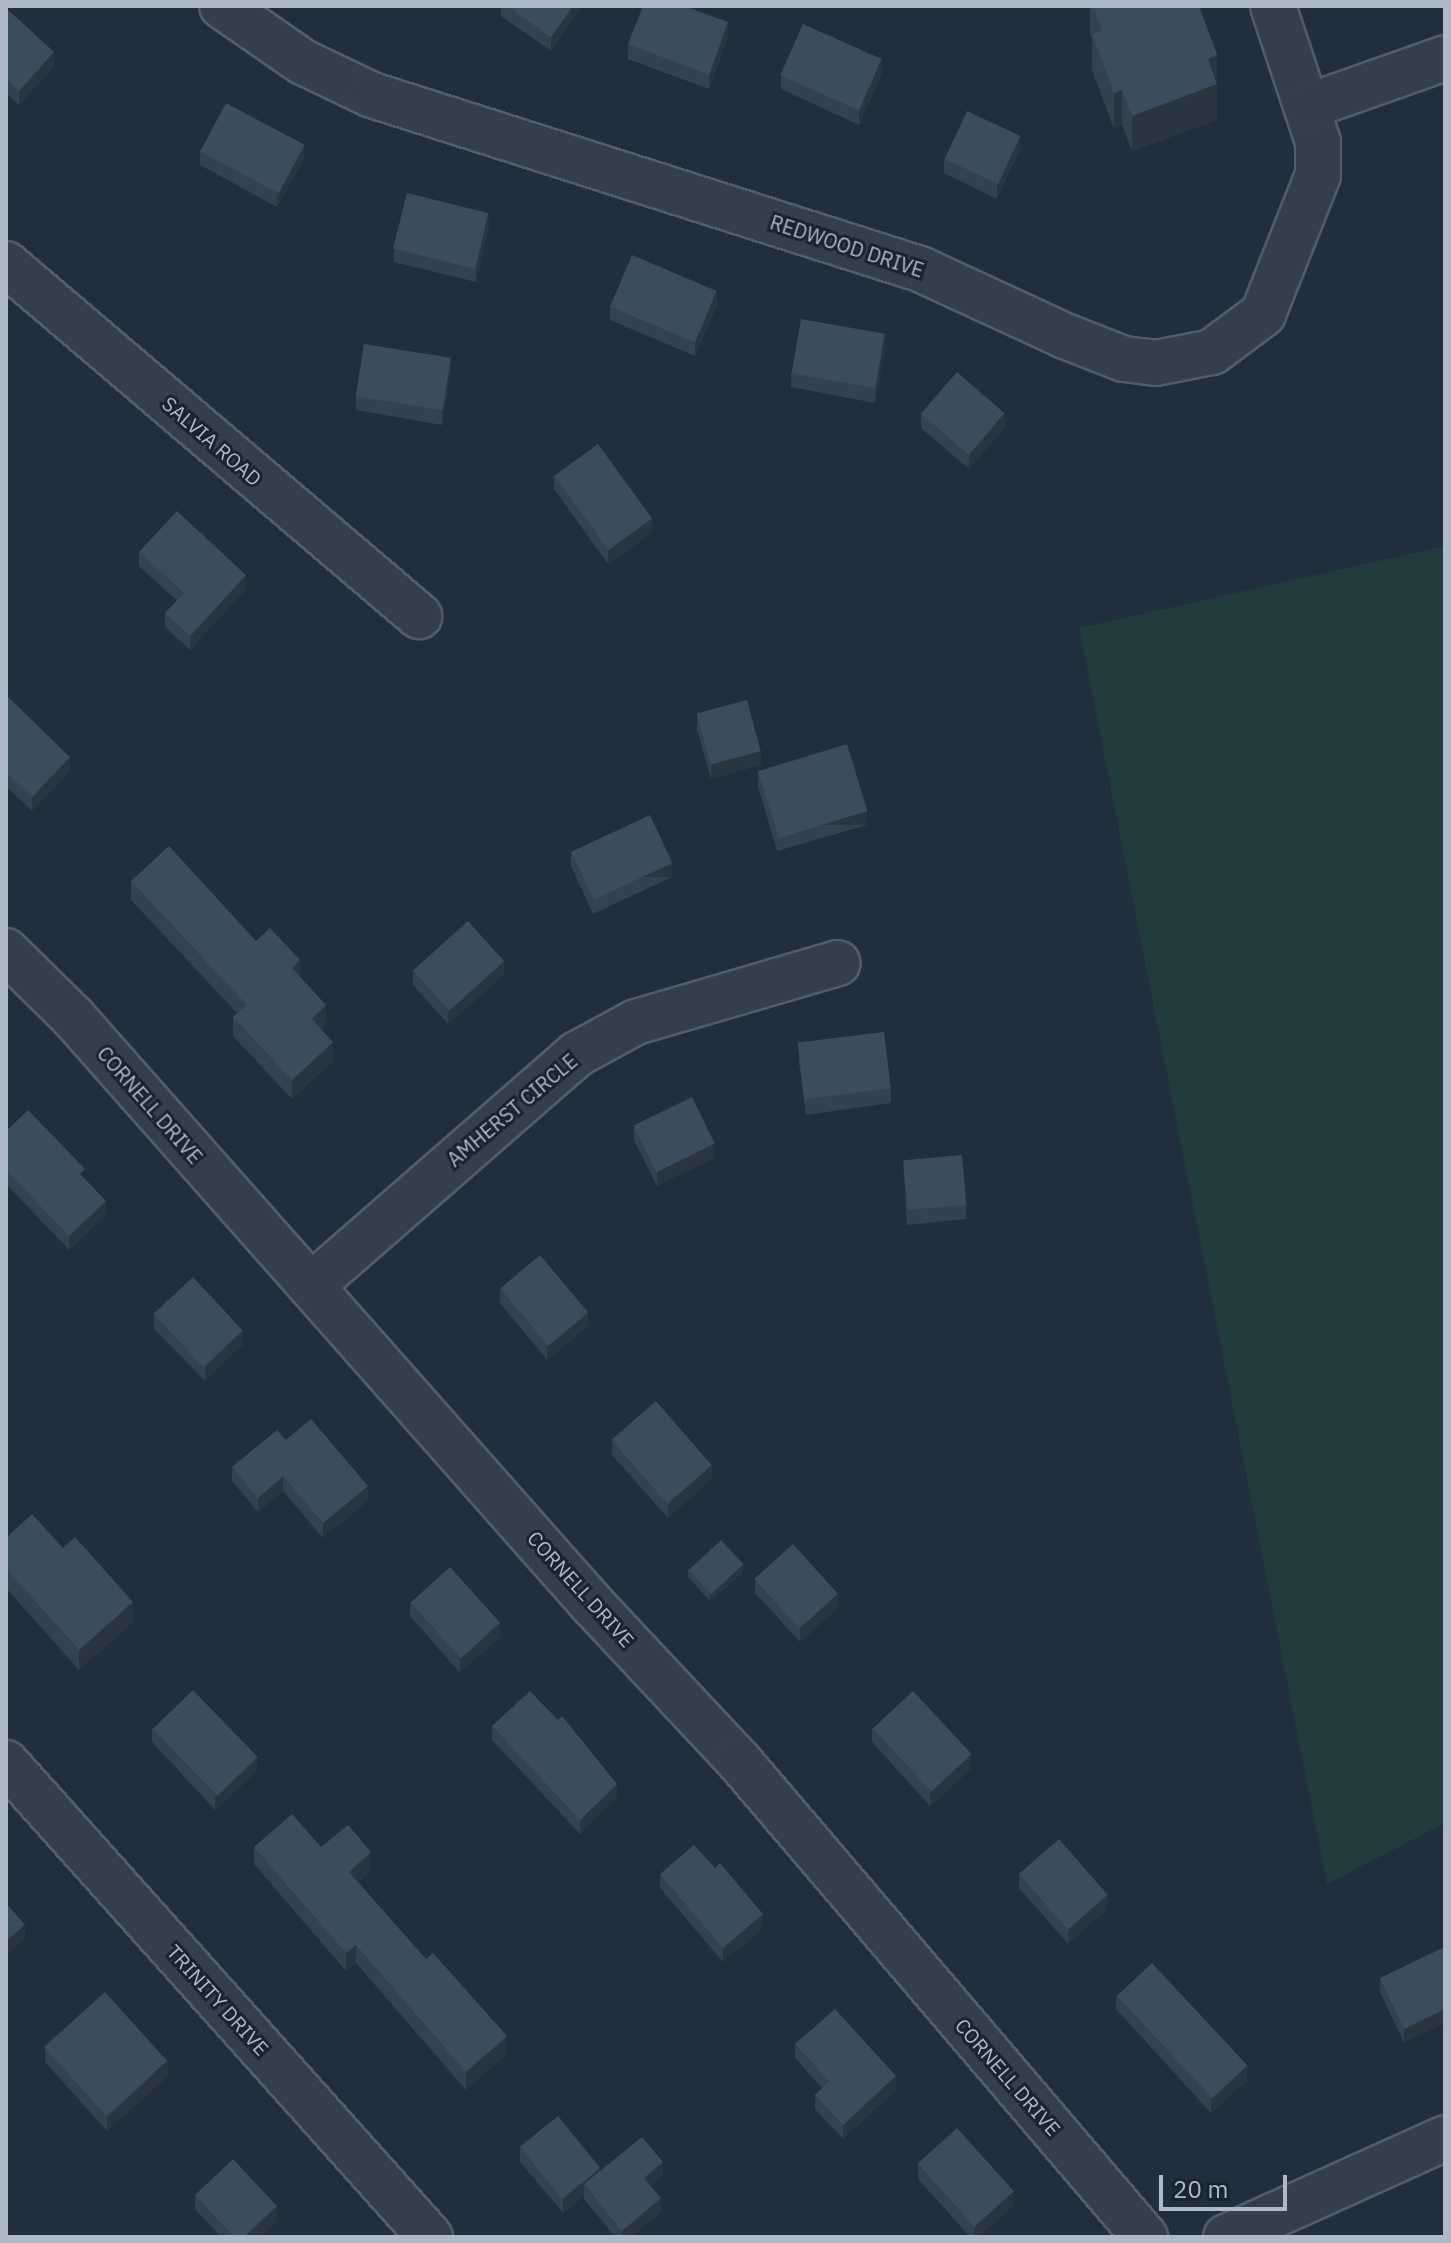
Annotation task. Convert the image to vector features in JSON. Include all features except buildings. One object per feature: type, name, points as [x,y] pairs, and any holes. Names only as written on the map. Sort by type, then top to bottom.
[{"type":"street","name":"REDWOOD DRIVE","points":[[222,6],[303,62],[372,95],[920,269],[1065,336],[1141,362],[1212,352],[1263,314],[1318,175],[1318,142],[1273,6]]},
{"type":"street","points":[[1307,107],[1445,58]]},
{"type":"street","name":"SALVIA ROAD","points":[[6,264],[419,616]]},
{"type":"street","name":"CORNELL DRIVE","points":[[6,951],[73,1017],[739,1761],[1145,2237]]},
{"type":"street","name":"AMHERST CIRCLE","points":[[311,1286],[577,1054],[636,1022],[838,963]]},
{"type":"street","name":"TRINITY DRIVE","points":[[6,1763],[430,2237]]},
{"type":"street","points":[[1226,2237],[1445,2138]]},
{"type":"green space","points":[[1445,546],[1445,1823],[1327,1884],[1079,628]]}]
